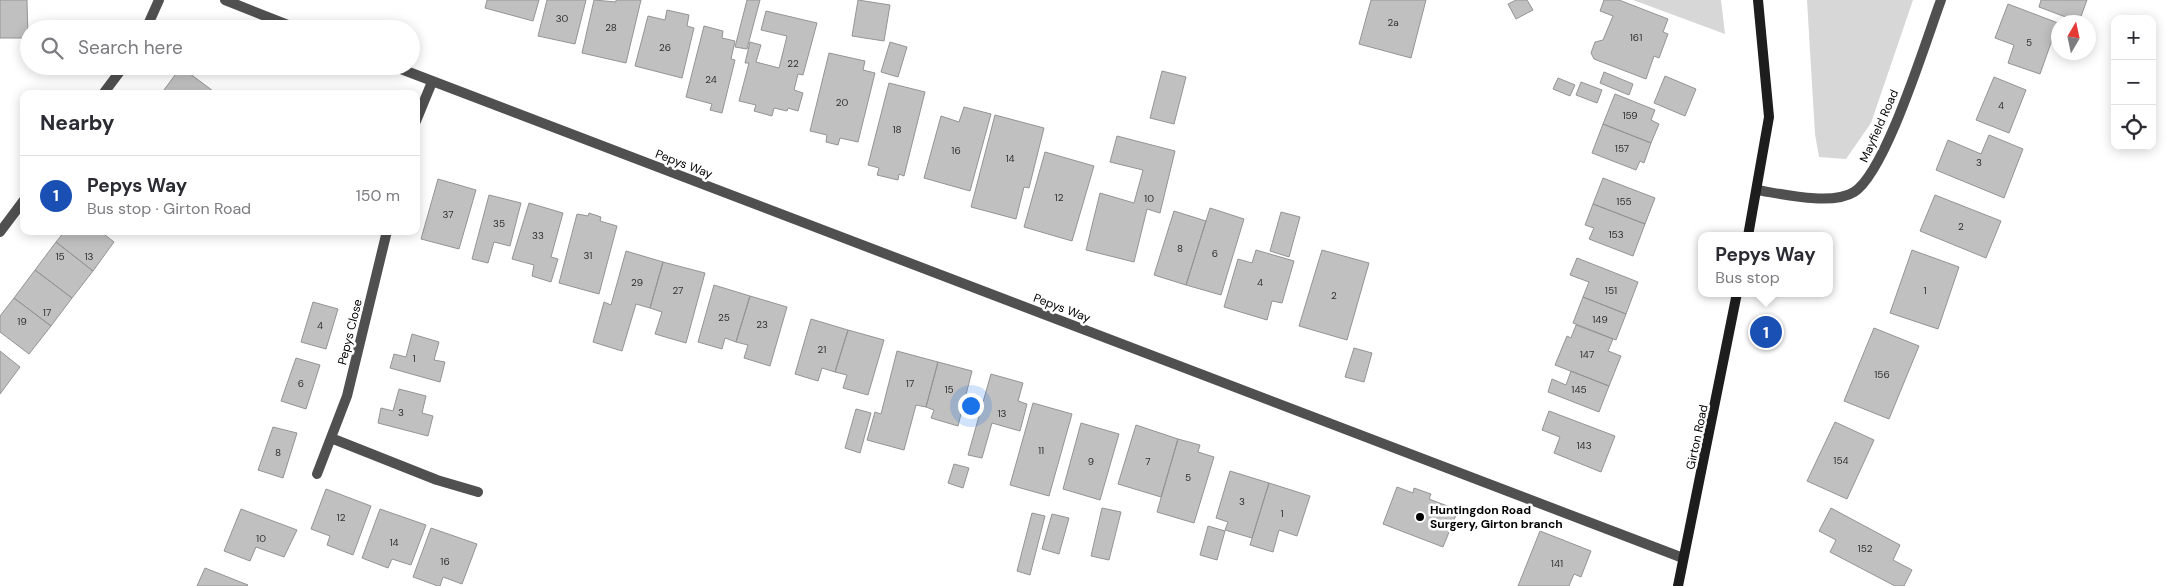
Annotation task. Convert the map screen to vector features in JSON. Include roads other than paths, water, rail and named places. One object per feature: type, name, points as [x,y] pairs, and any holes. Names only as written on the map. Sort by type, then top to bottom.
[{"type":"street","points":[[150,20],[159,0]]},
{"type":"street","points":[[225,0],[275,20]]},
{"type":"street","points":[[1749,232],[1769,117],[1758,0]]},
{"type":"street","name":"Mayfield Road","points":[[1757,190],[1827,200],[1854,192],[1873,171],[1895,126],[1941,0]]},
{"type":"street","points":[[106,90],[117,75]]},
{"type":"street","name":"Pepys Way","points":[[415,75],[1683,558]]},
{"type":"street","points":[[420,111],[432,82]]},
{"type":"street","points":[[0,232],[20,205]]},
{"type":"street","name":"Pepys Close","points":[[317,474],[347,396],[386,235]]},
{"type":"street","name":"Girton Road","points":[[1678,586],[1737,297]]},
{"type":"street","points":[[332,438],[437,480],[478,492]]},
{"type":"place","name":"Pepys Way","points":[[1766,332]]},
{"type":"place","name":"Huntingdon Road Surgery, Girton branch","points":[[1420,517]]}]
